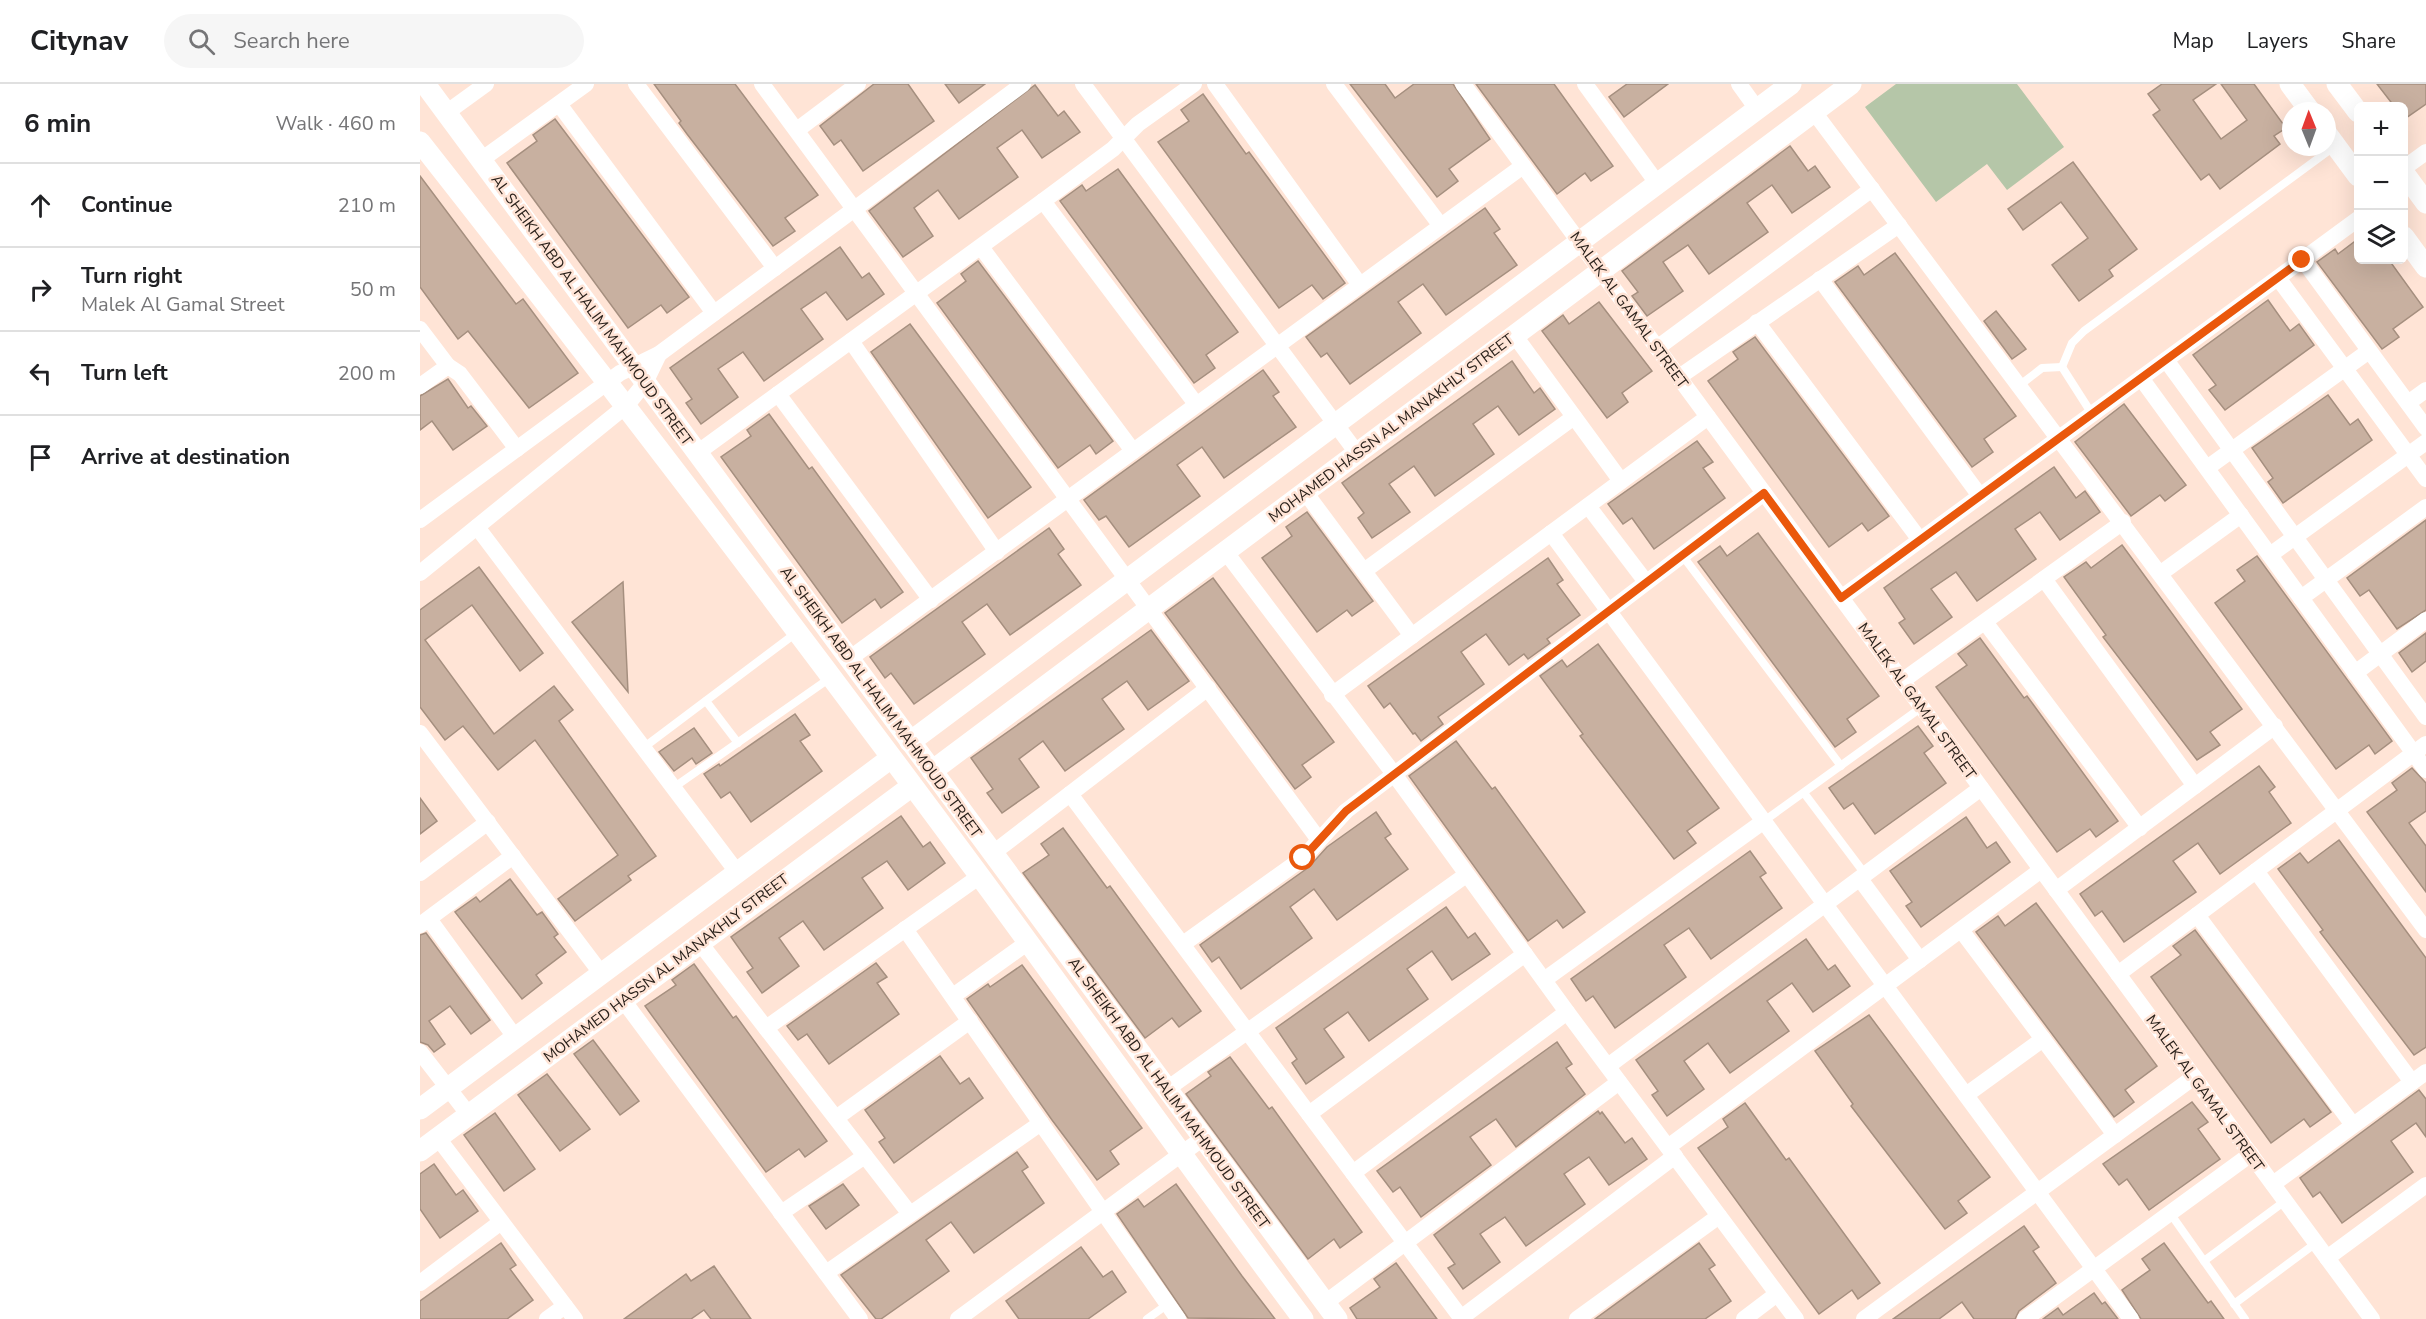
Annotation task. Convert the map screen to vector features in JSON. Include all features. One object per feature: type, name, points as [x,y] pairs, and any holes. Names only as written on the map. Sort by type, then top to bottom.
[{"type":"street","name":"AL SHEIKH ABD AL HALIM MAHMOUD STREET","points":[[425,84],[1331,1311]]},
{"type":"street","points":[[446,113],[486,84]]},
{"type":"street","points":[[481,160],[586,84]]},
{"type":"street","points":[[636,84],[775,268]]},
{"type":"street","points":[[762,84],[1319,840]]},
{"type":"street","points":[[797,130],[858,84]]},
{"type":"street","points":[[420,520],[608,382],[633,365],[659,354],[1023,84]]},
{"type":"street","points":[[1083,84],[1357,453]]},
{"type":"street","points":[[697,453],[1043,201],[1124,139],[1138,124],[1194,84]]},
{"type":"street","points":[[1215,84],[1360,285]]},
{"type":"street","points":[[1334,84],[1441,226]]},
{"type":"street","name":"MALEK AL GAMAL STREET","points":[[1463,84],[2372,1319]]},
{"type":"street","points":[[1585,84],[1657,183]]},
{"type":"street","points":[[1739,84],[1757,109]]},
{"type":"street","points":[[910,742],[1791,84]]},
{"type":"street","name":"MOHAMED HASSN AL MANAKHLY STREET","points":[[932,771],[1851,84]]},
{"type":"street","points":[[2290,84],[2303,102]]},
{"type":"street","points":[[2337,84],[2354,107]]},
{"type":"street","points":[[559,104],[714,313]]},
{"type":"street","points":[[1814,112],[2123,522],[2426,930]]},
{"type":"street","name":"AL SHEIKH ABD AL HALIM MAHMOUD STREET","points":[[420,142],[627,405],[980,876],[1180,1155],[1304,1319]]},
{"type":"street","points":[[2336,147],[2354,171]]},
{"type":"street","points":[[2408,165],[2426,152]]},
{"type":"street","points":[[849,659],[1523,166]]},
{"type":"street","points":[[2408,180],[2426,203]]},
{"type":"street","points":[[1657,348],[1872,189]]},
{"type":"street","points":[[1043,201],[1196,404]]},
{"type":"street","points":[[1841,598],[2354,222]]},
{"type":"street","points":[[1679,377],[1899,225]]},
{"type":"street","points":[[2408,244],[2426,267]]},
{"type":"street","points":[[981,247],[1133,451]]},
{"type":"street","points":[[2302,260],[2426,428]]},
{"type":"street","points":[[2278,278],[2426,479]]},
{"type":"street","points":[[1820,279],[1980,496]]},
{"type":"street","points":[[1757,322],[1920,540]]},
{"type":"street","points":[[420,329],[448,366],[460,374],[517,449]]},
{"type":"street","points":[[1515,336],[1622,481]]},
{"type":"street","points":[[851,341],[997,552]]},
{"type":"street","points":[[2207,468],[2369,351]]},
{"type":"street","points":[[420,573],[627,405],[645,383],[659,354]]},
{"type":"street","points":[[2166,360],[2426,717]]},
{"type":"street","points":[[420,386],[448,366]]},
{"type":"street","points":[[2141,378],[2355,673],[2420,749],[2426,770]]},
{"type":"street","points":[[2408,403],[2426,390]]},
{"type":"street","points":[[778,394],[931,600]]},
{"type":"street","points":[[1364,571],[1574,417]]},
{"type":"street","points":[[1332,695],[1708,417]]},
{"type":"street","points":[[2270,555],[2426,442]]},
{"type":"street","points":[[1305,492],[1412,636]]},
{"type":"street","points":[[1183,944],[1303,858],[1338,817],[1764,493]]},
{"type":"street","points":[[1588,506],[1646,582]]},
{"type":"street","points":[[2301,598],[2426,507]]},
{"type":"street","points":[[2161,573],[2241,515]]},
{"type":"street","points":[[1902,681],[2123,522]]},
{"type":"street","points":[[477,527],[737,872]]},
{"type":"street","points":[[1551,533],[2131,1319]]},
{"type":"street","points":[[1225,551],[1394,774],[1567,1012],[1796,1319]]},
{"type":"street","points":[[2044,579],[2195,786]]},
{"type":"street","points":[[2355,673],[2426,620]]},
{"type":"street","points":[[1985,622],[2140,828]]},
{"type":"street","points":[[993,853],[1208,688]]},
{"type":"street","points":[[2056,890],[2275,726]]},
{"type":"street","points":[[422,741],[488,822],[601,973]]},
{"type":"street","points":[[2118,974],[2420,749]]},
{"type":"street","points":[[420,1109],[891,758]]},
{"type":"street","name":"MOHAMED HASSN AL MANAKHLY STREET","points":[[420,1151],[912,786]]},
{"type":"street","points":[[1608,1066],[1981,788]]},
{"type":"street","points":[[1070,794],[1461,1318],[1885,986],[2042,870]]},
{"type":"street","points":[[1544,980],[1764,821]]},
{"type":"street","points":[[420,873],[488,822]]},
{"type":"street","points":[[513,856],[424,922],[515,1037]]},
{"type":"street","points":[[2256,871],[2419,1077],[2272,1184]]},
{"type":"street","points":[[1167,1089],[1466,875]]},
{"type":"street","points":[[766,1028],[980,876]]},
{"type":"street","points":[[1863,876],[1920,960]]},
{"type":"street","points":[[2197,915],[2353,1125]]},
{"type":"street","points":[[905,929],[1179,1319]]},
{"type":"street","points":[[1961,930],[2115,1135]]},
{"type":"street","points":[[700,943],[910,1214]]},
{"type":"street","points":[[953,996],[1027,943]]},
{"type":"street","points":[[1309,1114],[1525,954]]},
{"type":"street","points":[[623,1000],[860,1319]]},
{"type":"street","points":[[1353,1173],[1567,1012]]},
{"type":"street","points":[[836,1118],[970,1021]]},
{"type":"street","points":[[1966,1095],[2043,1039]]},
{"type":"street","points":[[420,1052],[470,1115]]},
{"type":"street","points":[[1864,1319],[2194,1077]]},
{"type":"street","points":[[1331,1311],[1405,1243],[1619,1082]]},
{"type":"street","points":[[826,1273],[1041,1123]]},
{"type":"street","points":[[438,1138],[570,1313],[547,1319]]},
{"type":"street","points":[[958,1319],[981,1312],[1104,1212],[1203,1138]]},
{"type":"street","points":[[2025,1319],[2251,1154]]},
{"type":"street","points":[[781,1213],[865,1156]]},
{"type":"street","points":[[2327,1258],[2426,1185]]},
{"type":"street","points":[[1576,1319],[1719,1216]]},
{"type":"street","points":[[420,1282],[501,1222]]},
{"type":"street","points":[[1744,1319],[1777,1294]]},
{"type":"lane","points":[[2062,367],[2072,343],[2084,331],[2310,156]]},
{"type":"lane","points":[[2020,385],[2042,368],[2062,367]]},
{"type":"lane","points":[[2062,367],[2092,414]]},
{"type":"lane","points":[[1682,555],[1841,766]]},
{"type":"lane","points":[[643,748],[797,633]]},
{"type":"lane","points":[[674,788],[831,678]]},
{"type":"lane","points":[[706,701],[738,743]]},
{"type":"lane","points":[[1764,821],[1922,707]]},
{"type":"lane","points":[[1804,793],[1863,876]]},
{"type":"lane","points":[[2204,1262],[2285,1201]]},
{"type":"lane","points":[[2170,1213],[2245,1319]]},
{"type":"lane","points":[[2234,1304],[2316,1243]]},
{"type":"lane","points":[[1147,1319],[1168,1304]]},
{"type":"green space","points":[[1896,84],[2017,84],[2064,147],[2007,190],[1987,164],[1936,202],[1865,107]]},
{"type":"building","points":[[654,84],[735,84],[818,195],[785,218],[795,231],[773,246],[687,134],[679,123],[681,121]]},
{"type":"building","points":[[874,84],[908,84],[934,121],[863,171],[841,140],[834,145],[820,126]]},
{"type":"building","points":[[945,84],[985,84],[959,103]]},
{"type":"building","points":[[1350,84],[1385,84],[1395,98],[1414,84],[1453,84],[1490,139],[1449,169],[1458,181],[1437,197]]},
{"type":"building","points":[[1476,84],[1554,84],[1613,166],[1591,181],[1585,173],[1557,194]]},
{"type":"building","points":[[1627,84],[1668,84],[1624,117],[1609,97]]},
{"type":"building","points":[[2162,84],[2216,84],[2193,100],[2221,139],[2247,120],[2221,84],[2254,84],[2282,122],[2282,131],[2274,136],[2280,144],[2220,189],[2209,174],[2201,180],[2153,115],[2160,110],[2148,94]]},
{"type":"building","points":[[2377,84],[2426,84],[2426,104],[2408,117],[2408,102],[2391,102]]},
{"type":"building","points":[[1035,85],[1058,116],[1064,111],[1080,132],[1042,158],[1022,130],[997,148],[1018,177],[959,219],[938,190],[914,208],[933,236],[903,257],[869,211]]},
{"type":"building","points":[[1203,94],[1246,154],[1249,152],[1345,283],[1323,299],[1312,285],[1279,308],[1158,142],[1189,121],[1181,110]]},
{"type":"building","points":[[555,119],[689,297],[667,313],[661,305],[628,328],[507,163],[537,141],[533,135]]},
{"type":"building","points":[[1790,146],[1808,171],[1815,166],[1830,187],[1792,213],[1772,185],[1747,203],[1768,232],[1709,274],[1688,245],[1663,262],[1683,291],[1647,316],[1632,296],[1638,292],[1622,271]]},
{"type":"building","points":[[2073,162],[2137,249],[2109,270],[2113,276],[2079,301],[2052,265],[2088,238],[2061,202],[2023,230],[2008,209]]},
{"type":"building","points":[[1118,169],[1238,332],[1206,355],[1215,368],[1194,383],[1060,201],[1082,185],[1086,191]]},
{"type":"building","points":[[420,176],[516,304],[523,299],[578,373],[529,408],[468,331],[458,339],[420,287]]},
{"type":"building","points":[[1485,208],[1500,229],[1494,233],[1517,265],[1446,315],[1423,284],[1398,302],[1421,333],[1350,384],[1327,353],[1321,357],[1306,337]]},
{"type":"building","points":[[2354,242],[2354,264],[2392,264],[2423,307],[2393,329],[2399,337],[2382,349],[2317,262],[2335,249],[2338,254]]},
{"type":"building","points":[[840,247],[862,278],[869,273],[884,294],[847,320],[826,292],[801,309],[823,339],[764,381],[743,352],[718,369],[738,397],[701,424],[686,403],[692,399],[670,368]]},
{"type":"building","points":[[1895,253],[2016,416],[1984,439],[1993,452],[1972,467],[1835,282],[1858,266],[1864,275]]},
{"type":"building","points":[[978,261],[1113,441],[1096,454],[1090,445],[1058,468],[937,303],[966,281],[961,274]]},
{"type":"building","points":[[2268,300],[2290,331],[2299,324],[2314,345],[2225,410],[2209,390],[2216,385],[2193,355]]},
{"type":"building","points":[[1599,302],[1652,371],[1622,393],[1628,402],[1607,418],[1542,331],[1563,315],[1569,324]]},
{"type":"building","points":[[1996,311],[2026,349],[2012,359],[1984,321]]},
{"type":"building","points":[[910,324],[1031,487],[988,518],[871,352]]},
{"type":"building","points":[[1755,337],[1889,516],[1868,531],[1862,523],[1829,547],[1708,381],[1738,359],[1733,352]]},
{"type":"building","points":[[1512,361],[1534,393],[1540,388],[1555,409],[1519,435],[1498,406],[1473,424],[1494,454],[1435,496],[1414,466],[1389,484],[1410,512],[1372,538],[1358,518],[1364,513],[1342,483]]},
{"type":"building","points":[[1263,370],[1279,392],[1273,396],[1296,427],[1224,478],[1202,447],[1177,465],[1200,496],[1129,547],[1106,516],[1099,520],[1084,500]]},
{"type":"building","points":[[448,379],[468,408],[471,406],[487,426],[453,450],[432,421],[420,430],[420,396]]},
{"type":"building","points":[[2328,395],[2350,425],[2358,419],[2372,440],[2283,503],[2268,482],[2273,478],[2252,448]]},
{"type":"building","points":[[2124,404],[2186,485],[2165,501],[2160,495],[2131,516],[2075,442]]},
{"type":"building","points":[[769,414],[809,469],[812,467],[903,592],[881,608],[875,599],[842,623],[721,457],[751,436],[747,430]]},
{"type":"building","points":[[1697,441],[1713,462],[1703,468],[1725,498],[1654,549],[1632,518],[1623,524],[1608,504]]},
{"type":"building","points":[[2054,467],[2076,498],[2085,491],[2100,512],[2060,540],[2040,512],[2015,529],[2036,559],[1977,601],[1956,572],[1931,589],[1952,617],[1914,644],[1899,623],[1905,619],[1884,588]]},
{"type":"building","points":[[1307,512],[1373,601],[1352,616],[1347,610],[1317,632],[1262,558],[1292,536],[1286,527]]},
{"type":"building","points":[[2426,520],[2426,610],[2397,629],[2369,590],[2360,596],[2347,578]]},
{"type":"building","points":[[1049,528],[1064,549],[1058,554],[1081,585],[1010,635],[987,604],[962,622],[985,654],[914,704],[891,673],[885,678],[870,657]]},
{"type":"building","points":[[1758,533],[1879,696],[1847,719],[1856,732],[1835,747],[1698,562],[1720,546],[1727,556]]},
{"type":"building","points":[[2122,545],[2242,709],[2210,732],[2220,745],[2197,760],[2103,637],[2106,635],[2064,577],[2086,562],[2091,568]]},
{"type":"building","points":[[2257,556],[2392,741],[2375,754],[2369,745],[2336,769],[2215,603],[2245,581],[2237,570]]},
{"type":"building","points":[[1548,558],[1563,580],[1557,584],[1580,615],[1547,639],[1550,643],[1528,659],[1524,654],[1509,665],[1486,634],[1461,652],[1484,684],[1438,717],[1443,724],[1421,741],[1390,703],[1384,708],[1368,686]]},
{"type":"building","points":[[479,567],[543,653],[520,671],[472,605],[425,640],[494,734],[554,686],[573,710],[559,721],[656,856],[628,876],[631,880],[575,921],[558,899],[618,855],[535,740],[498,770],[463,726],[445,740],[420,707],[420,610]]},
{"type":"building","points":[[1213,578],[1334,742],[1302,765],[1311,777],[1295,789],[1165,613]]},
{"type":"building","points":[[623,582],[628,692],[572,622]]},
{"type":"building","points":[[1151,630],[1189,681],[1148,710],[1127,681],[1102,699],[1124,729],[1065,771],[1043,741],[1019,759],[1039,787],[1002,813],[987,793],[993,789],[971,758]]},
{"type":"building","points":[[2426,633],[2426,661],[2412,672],[2399,653]]},
{"type":"building","points":[[1980,638],[2024,698],[2027,696],[2118,821],[2096,837],[2090,829],[2057,852],[1936,687],[1967,665],[1958,654]]},
{"type":"building","points":[[1598,644],[1719,808],[1687,831],[1696,843],[1674,859],[1580,736],[1583,734],[1540,676],[1562,660],[1567,667]]},
{"type":"building","points":[[795,714],[810,735],[800,741],[822,771],[751,822],[730,792],[721,798],[704,774],[719,764],[720,766]]},
{"type":"building","points":[[1918,726],[1933,746],[1924,753],[1946,783],[1875,834],[1853,803],[1844,809],[1829,788]]},
{"type":"building","points":[[694,728],[712,753],[696,764],[692,758],[674,771],[659,752]]},
{"type":"building","points":[[1456,741],[1492,789],[1495,787],[1585,912],[1563,928],[1557,920],[1528,941],[1409,776]]},
{"type":"building","points":[[2259,766],[2275,787],[2269,792],[2291,823],[2220,874],[2198,843],[2173,861],[2196,892],[2124,942],[2102,911],[2095,916],[2080,894]]},
{"type":"building","points":[[2412,768],[2426,783],[2426,811],[2409,823],[2426,846],[2426,892],[2367,812],[2397,790],[2392,783]]},
{"type":"building","points":[[420,798],[437,821],[420,834]]},
{"type":"building","points":[[1376,812],[1391,834],[1385,838],[1408,869],[1337,920],[1314,889],[1290,907],[1312,938],[1241,989],[1219,957],[1212,962],[1200,945],[1309,867],[1327,847]]},
{"type":"building","points":[[901,816],[923,847],[930,842],[945,863],[908,890],[887,861],[862,878],[883,908],[824,950],[803,921],[779,938],[799,966],[762,993],[747,972],[753,968],[731,937]]},
{"type":"building","points":[[1966,817],[1987,848],[1996,842],[2010,862],[1921,927],[1906,906],[1912,902],[1890,871]]},
{"type":"building","points":[[1063,828],[1107,888],[1110,886],[1201,1011],[1179,1027],[1172,1018],[1145,1038],[1023,873],[1049,855],[1041,844]]},
{"type":"building","points":[[2339,840],[2426,958],[2426,1047],[2414,1055],[2320,932],[2323,930],[2278,869],[2300,853],[2308,863]]},
{"type":"building","points":[[1750,851],[1766,873],[1760,877],[1782,908],[1711,959],[1689,928],[1664,945],[1686,977],[1615,1028],[1593,996],[1586,1001],[1571,979]]},
{"type":"building","points":[[510,879],[537,915],[542,912],[558,934],[554,937],[566,952],[536,975],[542,983],[522,999],[455,912],[476,897],[480,902]]},
{"type":"building","points":[[2036,903],[2157,1066],[2125,1090],[2134,1102],[2114,1117],[1976,932],[1998,916],[2005,926]]},
{"type":"building","points":[[1446,907],[1468,938],[1475,933],[1490,954],[1452,980],[1432,951],[1407,969],[1428,999],[1369,1041],[1348,1012],[1324,1029],[1344,1057],[1306,1084],[1292,1063],[1297,1059],[1276,1028]]},
{"type":"building","points":[[2195,930],[2331,1112],[2310,1127],[2304,1119],[2271,1143],[2151,977],[2181,955],[2173,946]]},
{"type":"building","points":[[426,933],[490,1020],[471,1034],[450,1006],[429,1021],[445,1044],[434,1052],[428,1045],[420,1042],[420,935]]},
{"type":"building","points":[[1806,939],[1828,970],[1835,965],[1850,986],[1813,1012],[1792,983],[1767,1001],[1789,1031],[1730,1073],[1708,1043],[1684,1061],[1704,1089],[1667,1116],[1652,1095],[1658,1091],[1636,1060]]},
{"type":"building","points":[[876,963],[887,977],[877,983],[899,1014],[829,1064],[807,1034],[798,1040],[787,1026]]},
{"type":"building","points":[[694,964],[733,1018],[736,1016],[827,1141],[805,1157],[799,1149],[766,1172],[645,1006],[676,985],[672,980]]},
{"type":"building","points":[[1022,965],[1142,1128],[1110,1151],[1119,1164],[1097,1180],[967,999],[988,984],[990,987]]},
{"type":"building","points":[[1869,1015],[1990,1177],[1958,1201],[1967,1213],[1945,1229],[1851,1106],[1853,1104],[1815,1051]]},
{"type":"building","points":[[593,1040],[639,1101],[620,1115],[574,1054]]},
{"type":"building","points":[[1557,1042],[1572,1064],[1566,1068],[1585,1094],[1516,1147],[1496,1119],[1470,1137],[1491,1165],[1421,1217],[1400,1187],[1393,1192],[1377,1171]]},
{"type":"building","points":[[940,1056],[960,1084],[969,1078],[983,1098],[894,1163],[879,1142],[885,1138],[865,1110]]},
{"type":"building","points":[[1230,1057],[1269,1109],[1272,1107],[1362,1232],[1340,1248],[1334,1239],[1308,1259],[1186,1094],[1211,1076],[1208,1072]]},
{"type":"building","points":[[547,1074],[590,1129],[560,1151],[518,1095]]},
{"type":"building","points":[[2419,1090],[2426,1099],[2426,1137],[2416,1123],[2391,1141],[2413,1172],[2342,1223],[2320,1192],[2313,1197],[2300,1178]]},
{"type":"building","points":[[2192,1102],[2208,1122],[2198,1129],[2220,1159],[2149,1210],[2127,1179],[2119,1185],[2103,1164]]},
{"type":"building","points":[[1745,1103],[1786,1160],[1789,1158],[1880,1283],[1858,1299],[1852,1290],[1819,1314],[1698,1148],[1728,1127],[1723,1119]]},
{"type":"building","points":[[1598,1111],[1600,1114],[1602,1112],[1625,1143],[1632,1138],[1647,1159],[1609,1185],[1589,1157],[1564,1174],[1585,1204],[1526,1246],[1505,1217],[1480,1234],[1500,1262],[1463,1289],[1448,1268],[1455,1264],[1434,1235]]},
{"type":"building","points":[[495,1113],[535,1169],[504,1191],[464,1135]]},
{"type":"building","points":[[1017,1152],[1028,1167],[1022,1171],[1044,1203],[974,1253],[951,1222],[926,1240],[949,1271],[881,1319],[876,1319],[841,1275]]},
{"type":"building","points":[[434,1164],[456,1195],[463,1190],[478,1211],[440,1238],[420,1209],[420,1174]]},
{"type":"building","points":[[843,1184],[859,1205],[826,1229],[809,1206]]},
{"type":"building","points":[[1176,1184],[1275,1319],[1188,1318],[1117,1214],[1138,1199],[1144,1207]]},
{"type":"building","points":[[2024,1226],[2039,1247],[2033,1251],[2056,1283],[2019,1311],[2015,1319],[1974,1319],[1962,1302],[1939,1319],[1893,1319]]},
{"type":"building","points":[[501,1243],[516,1265],[510,1269],[533,1300],[507,1319],[420,1319],[420,1301]]},
{"type":"building","points":[[1699,1243],[1715,1265],[1709,1269],[1731,1301],[1705,1319],[1595,1319]]},
{"type":"building","points":[[2164,1243],[2208,1303],[2211,1301],[2224,1319],[2141,1319],[2122,1290],[2150,1270],[2142,1259]]},
{"type":"building","points":[[1081,1247],[1103,1277],[1112,1271],[1126,1292],[1088,1319],[1019,1319],[1006,1301]]},
{"type":"building","points":[[1396,1263],[1437,1319],[1357,1319],[1350,1308],[1380,1287],[1374,1279]]},
{"type":"building","points":[[714,1266],[751,1319],[711,1319],[704,1310],[691,1319],[624,1319],[686,1274],[691,1281]]},
{"type":"building","points":[[2094,1293],[2102,1304],[2105,1302],[2118,1319],[2043,1319],[2058,1308],[2063,1315]]},
{"type":"route","points":[[1303,858],[1338,817],[1764,493],[1841,598],[2302,260]]}]
